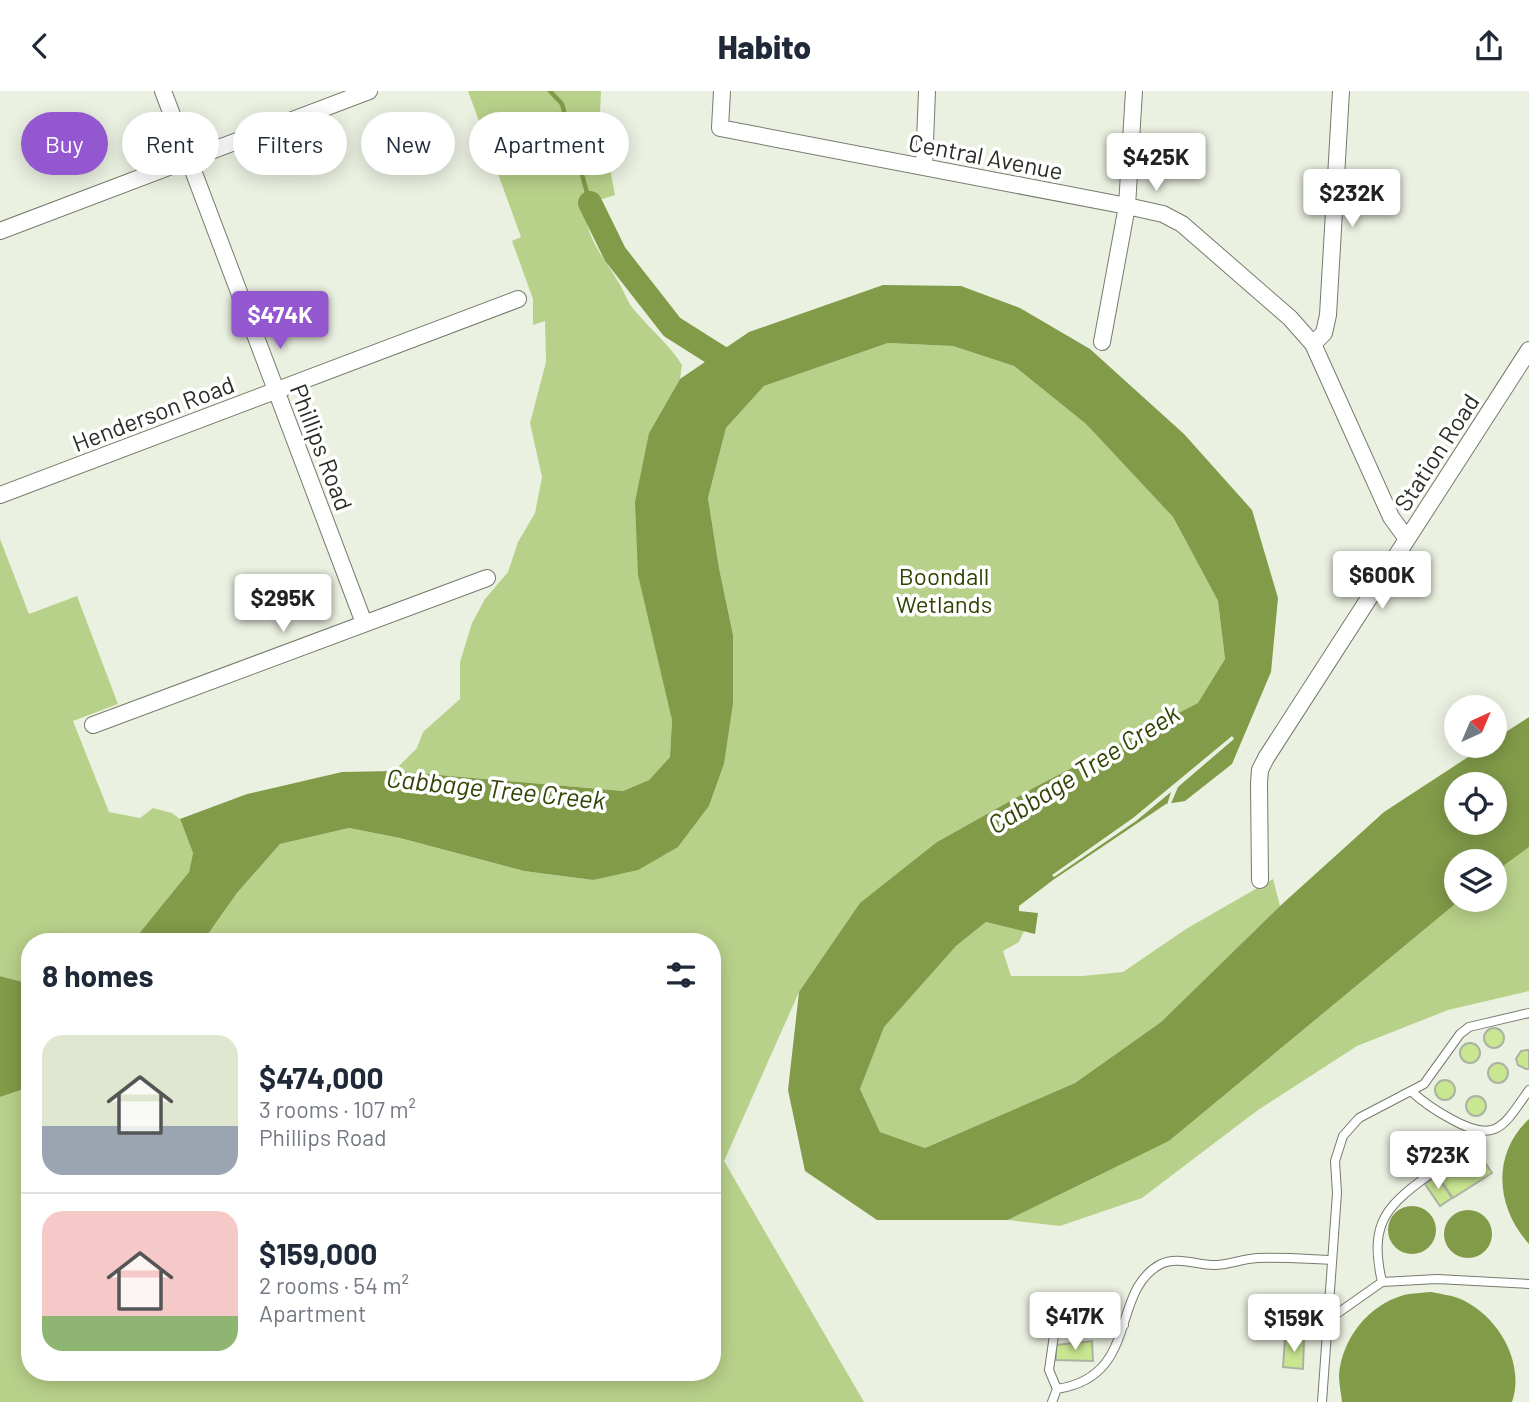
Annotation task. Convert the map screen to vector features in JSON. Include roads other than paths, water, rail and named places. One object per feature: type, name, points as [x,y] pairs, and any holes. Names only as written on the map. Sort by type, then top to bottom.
[{"type":"street","name":"Phillips Road","points":[[163,91],[171,112]]},
{"type":"street","points":[[219,148],[369,91]]},
{"type":"street","name":"Central Avenue","points":[[722,91],[720,128],[1127,206],[1163,214],[1182,224],[1290,318],[1313,344],[1391,517],[1407,539]]},
{"type":"street","points":[[923,167],[928,91]]},
{"type":"street","points":[[1102,342],[1127,206],[1134,91]]},
{"type":"street","points":[[1313,344],[1324,333],[1328,315],[1341,91]]},
{"type":"street","points":[[0,231],[147,175]]},
{"type":"street","name":"Phillips Road","points":[[195,175],[364,623]]},
{"type":"street","name":"Henderson Road","points":[[0,495],[518,299]]},
{"type":"street","name":"Station Road","points":[[1260,880],[1259,783],[1266,758],[1529,350]]},
{"type":"street","points":[[93,725],[487,578]]},
{"type":"lane","points":[[1322,1402],[1337,1193],[1335,1161],[1343,1136],[1359,1118],[1424,1084],[1460,1034],[1469,1027],[1529,1013]]},
{"type":"lane","points":[[1411,1091],[1425,1104],[1471,1130],[1482,1132],[1496,1129],[1510,1117],[1529,1090]]},
{"type":"lane","points":[[1472,1143],[1482,1132]]},
{"type":"lane","points":[[1382,1282],[1376,1256],[1381,1220],[1399,1197],[1434,1171]]},
{"type":"lane","points":[[1057,1389],[1087,1380],[1101,1368],[1111,1356],[1142,1279],[1165,1262],[1174,1260],[1217,1265],[1253,1259],[1332,1260]]},
{"type":"lane","points":[[1328,1320],[1382,1282],[1437,1279],[1529,1284]]},
{"type":"lane","points":[[1052,1402],[1057,1389],[1049,1370],[1055,1328],[1062,1322],[1072,1321],[1124,1325]]},
{"type":"water","name":"Cabbage Tree Creek","points":[[883,285],[961,286],[1020,308],[1090,349],[1184,434],[1252,510],[1278,598],[1271,672],[1232,764],[1185,801],[1166,804],[1019,906],[1019,911],[1038,913],[1035,934],[986,922],[956,946],[884,1027],[860,1089],[880,1132],[925,1148],[1075,1083],[1161,1022],[1280,906],[1384,812],[1444,773],[1444,835],[1507,835],[1507,772],[1445,772],[1467,758],[1507,758],[1507,731],[1529,717],[1529,847],[1507,863],[1507,849],[1444,849],[1446,912],[1169,1141],[1008,1220],[877,1220],[805,1171],[788,1090],[799,992],[860,903],[937,842],[1035,787],[1198,703],[1225,659],[1218,601],[1173,517],[1086,424],[1014,366],[953,346],[888,343],[764,386],[726,428],[708,498],[733,635],[733,703],[724,764],[709,806],[678,847],[638,870],[593,880],[524,871],[400,838],[349,828],[280,844],[237,893],[209,933],[139,933],[189,872],[193,853],[180,819],[247,794],[342,772],[394,771],[623,791],[649,780],[670,757],[672,720],[638,575],[635,502],[649,433],[680,379],[749,332]]},
{"type":"water","points":[[0,976],[21,982],[21,1090],[0,1097]]},
{"type":"water","points":[[1529,1119],[1529,1244],[1510,1214],[1502,1181],[1508,1148]]},
{"type":"water","points":[[1412,1206],[1429,1213],[1436,1230],[1429,1247],[1412,1254],[1395,1247],[1388,1230],[1395,1213]]},
{"type":"water","points":[[1468,1210],[1485,1217],[1492,1234],[1485,1251],[1468,1258],[1451,1251],[1444,1234],[1451,1217]]},
{"type":"water","points":[[1431,1292],[1455,1297],[1472,1305],[1495,1327],[1511,1355],[1515,1371],[1512,1402],[1342,1402],[1339,1375],[1341,1362],[1359,1325],[1368,1315],[1391,1300],[1407,1294]]},
{"type":"waterway","points":[[550,91],[562,104],[590,203]]},
{"type":"waterway","points":[[590,203],[615,254],[672,327],[740,370]]},
{"type":"park label","name":"Boondall Wetlands","points":[[944,589]]}]
